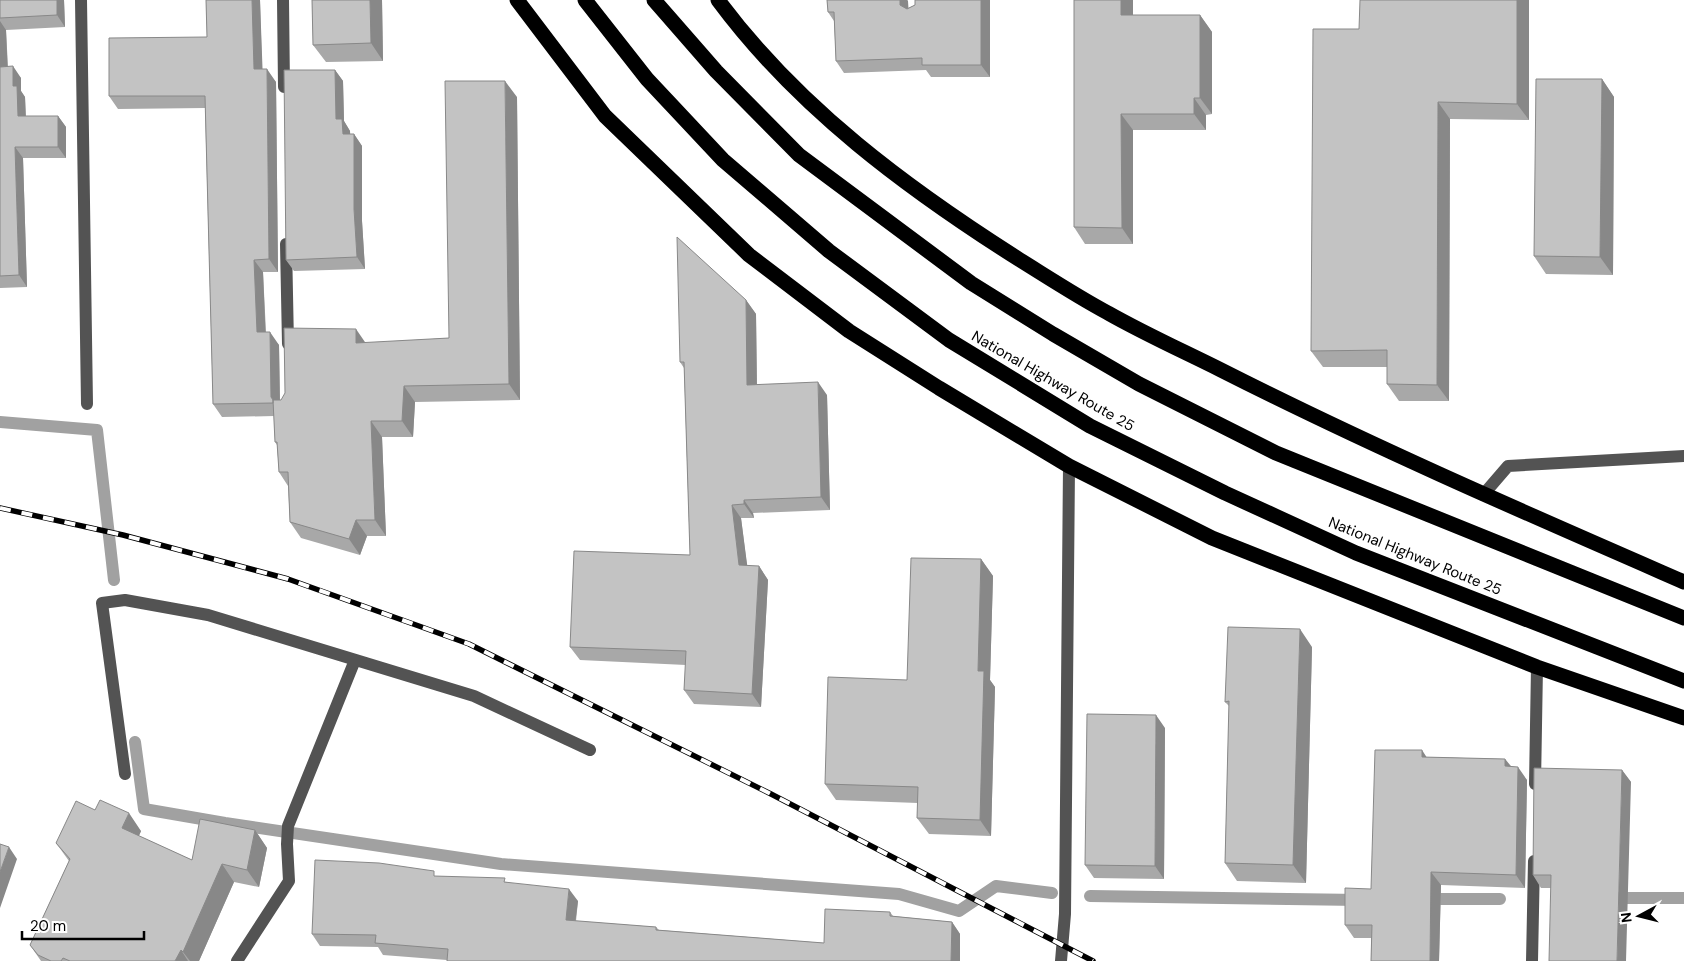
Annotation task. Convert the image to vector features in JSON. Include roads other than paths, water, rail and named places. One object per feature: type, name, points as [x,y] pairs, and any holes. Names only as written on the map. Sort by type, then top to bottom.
[{"type":"highway","points":[[517,0],[605,116],[749,255],[849,331],[1069,466],[1212,538],[1537,667],[1684,718]]},
{"type":"highway","name":"National Highway Route 25","points":[[584,0],[647,79],[723,160],[828,251],[948,340],[1090,426],[1225,493],[1356,552],[1684,681]]},
{"type":"highway","points":[[654,0],[716,71],[799,155],[972,282],[1053,334],[1139,384],[1276,453],[1684,618]]},
{"type":"highway","points":[[718,0],[769,61],[821,112],[880,164],[948,215],[1108,314],[1273,396],[1483,495],[1684,582]]},
{"type":"street","points":[[81,0],[87,404]]},
{"type":"street","points":[[283,0],[285,100]]},
{"type":"street","points":[[286,230],[288,359]]},
{"type":"street","points":[[1483,495],[1508,466],[1684,456]]},
{"type":"street","points":[[1061,961],[1065,914],[1069,466]]},
{"type":"street","points":[[125,774],[102,603],[125,600],[208,615],[474,696],[590,750]]},
{"type":"street","points":[[237,961],[289,880],[288,826],[355,660]]},
{"type":"street","points":[[1535,794],[1537,667]]},
{"type":"street","points":[[1532,961],[1534,843]]},
{"type":"waterway","points":[[0,422],[97,430],[114,580]]},
{"type":"waterway","points":[[135,742],[144,809],[225,823],[501,864],[899,894],[959,911],[996,886],[1052,893]]},
{"type":"waterway","points":[[1090,896],[1360,900]]},
{"type":"waterway","points":[[1611,898],[1684,898]]},
{"type":"waterway","points":[[1425,899],[1500,899]]},
{"type":"railway","points":[[0,508],[123,535],[288,579],[469,644],[771,794],[1093,961]]}]
